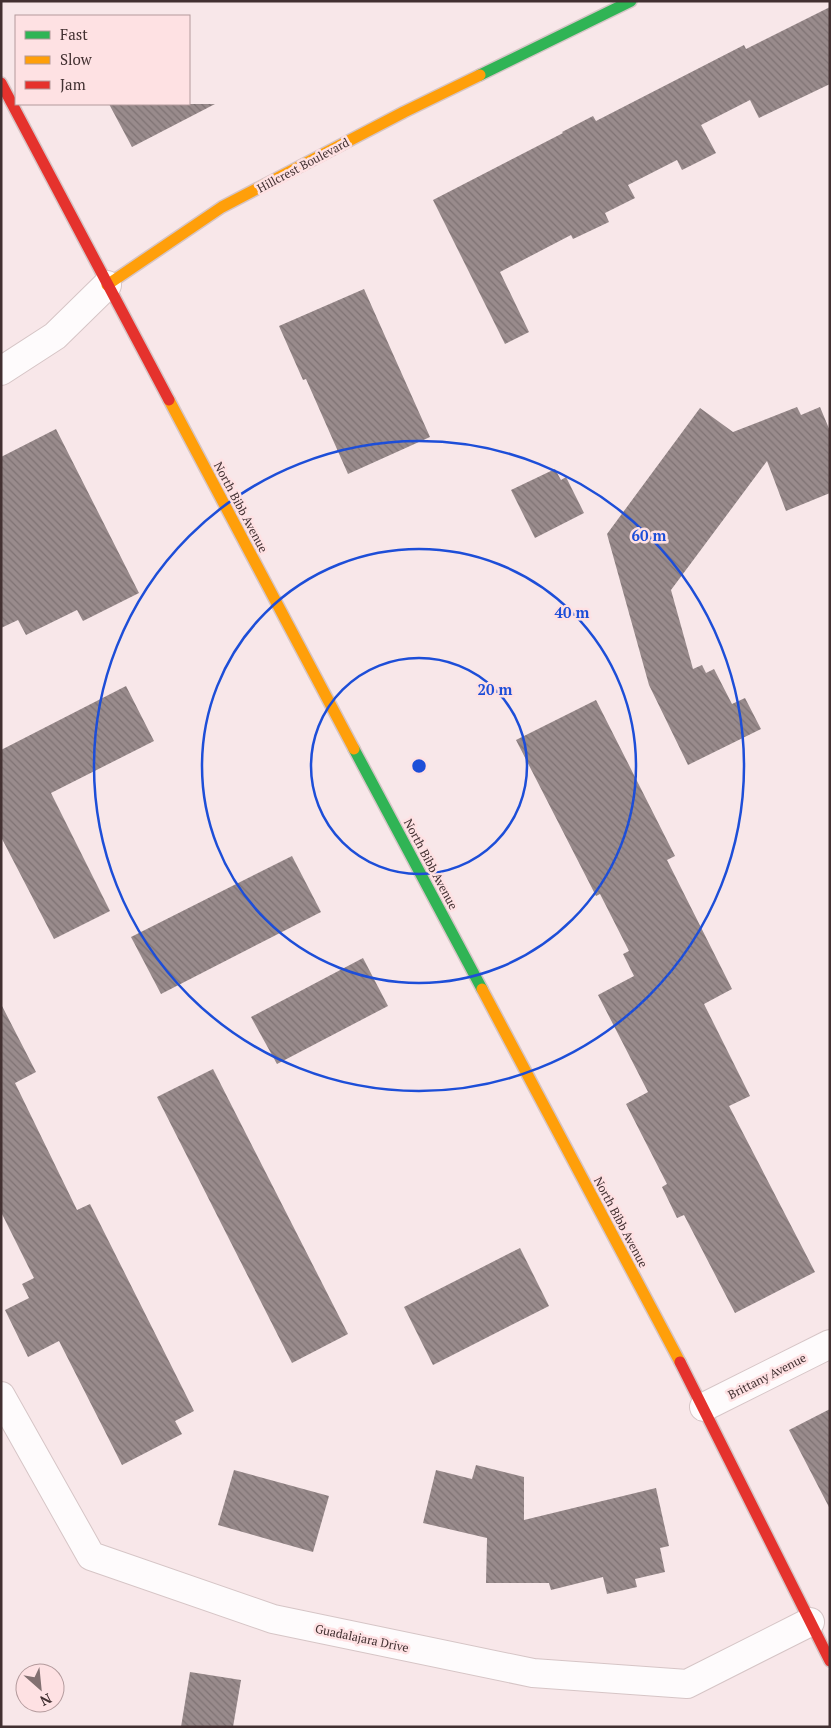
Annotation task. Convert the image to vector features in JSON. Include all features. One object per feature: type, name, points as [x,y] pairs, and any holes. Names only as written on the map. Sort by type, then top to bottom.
[{"type":"main road","name":"Hillcrest Boulevard","points":[[107,285],[222,207],[404,112],[631,1]]},
{"type":"main road","name":"North Bibb Avenue","points":[[1,83],[704,1407],[830,1661]]},
{"type":"street","name":"Hillcrest Boulevard","points":[[1,371],[55,336],[107,285]]},
{"type":"street","name":"Brittany Avenue","points":[[704,1407],[830,1344]]},
{"type":"street","name":"Guadalajara Drive","points":[[1,1396],[91,1556],[273,1619],[533,1673],[687,1684],[810,1622]]},
{"type":"building","points":[[830,7],[830,84],[759,118],[750,100],[701,125],[716,153],[682,170],[677,160],[628,185],[635,198],[605,213],[609,222],[573,239],[571,235],[500,272],[529,332],[505,344],[433,200],[593,116],[596,121],[744,45],[746,49]]},
{"type":"building","points":[[215,104],[132,147],[110,105]]},
{"type":"building","points":[[364,289],[430,437],[348,474],[306,379],[303,380],[279,326]]},
{"type":"building","points":[[797,407],[801,415],[820,407],[830,431],[830,493],[786,511],[767,461],[671,590],[693,669],[702,665],[706,673],[714,669],[732,704],[745,698],[761,729],[688,765],[649,685],[607,534],[700,408],[733,432]]},
{"type":"building","points":[[56,429],[139,593],[83,621],[77,610],[26,635],[18,620],[1,628],[1,457]]},
{"type":"building","points":[[555,469],[561,480],[566,477],[584,513],[535,538],[511,490]]},
{"type":"building","points":[[126,686],[154,741],[51,793],[110,911],[54,939],[1,837],[1,750]]},
{"type":"building","points":[[596,700],[675,856],[667,860],[732,989],[704,1004],[750,1096],[729,1106],[815,1272],[735,1313],[684,1215],[677,1218],[662,1187],[667,1184],[626,1104],[648,1092],[598,995],[634,976],[623,954],[629,951],[600,894],[596,896],[516,740]]},
{"type":"building","points":[[292,856],[321,912],[161,994],[131,937]]},
{"type":"building","points":[[363,958],[388,1006],[277,1064],[251,1017]]},
{"type":"building","points":[[1,1004],[36,1072],[15,1083],[77,1210],[90,1204],[194,1411],[175,1421],[182,1434],[122,1465],[59,1341],[28,1357],[5,1310],[29,1298],[22,1284],[34,1278],[1,1212]]},
{"type":"building","points":[[213,1069],[348,1334],[292,1363],[157,1097]]},
{"type":"building","points":[[520,1248],[549,1306],[433,1365],[404,1307]]},
{"type":"building","points":[[830,1409],[830,1509],[789,1430]]},
{"type":"building","points":[[476,1465],[524,1477],[524,1520],[656,1488],[669,1546],[660,1548],[665,1572],[635,1579],[637,1587],[607,1594],[603,1577],[551,1590],[549,1583],[486,1583],[487,1538],[423,1523],[436,1470],[472,1479]]},
{"type":"building","points":[[234,1470],[329,1496],[313,1552],[218,1525]]},
{"type":"building","points":[[190,1672],[241,1680],[233,1727],[181,1727]]},
{"type":"traffic: fast","points":[[480,75],[631,1]]},
{"type":"traffic: fast","points":[[354,749],[482,989]]},
{"type":"traffic: slow","points":[[107,285],[222,207],[404,112],[480,75]]},
{"type":"traffic: slow","points":[[169,400],[354,749]]},
{"type":"traffic: slow","points":[[482,989],[680,1362]]},
{"type":"traffic: jam","points":[[1,83],[169,400]]},
{"type":"traffic: jam","points":[[680,1362],[830,1661]]}]
